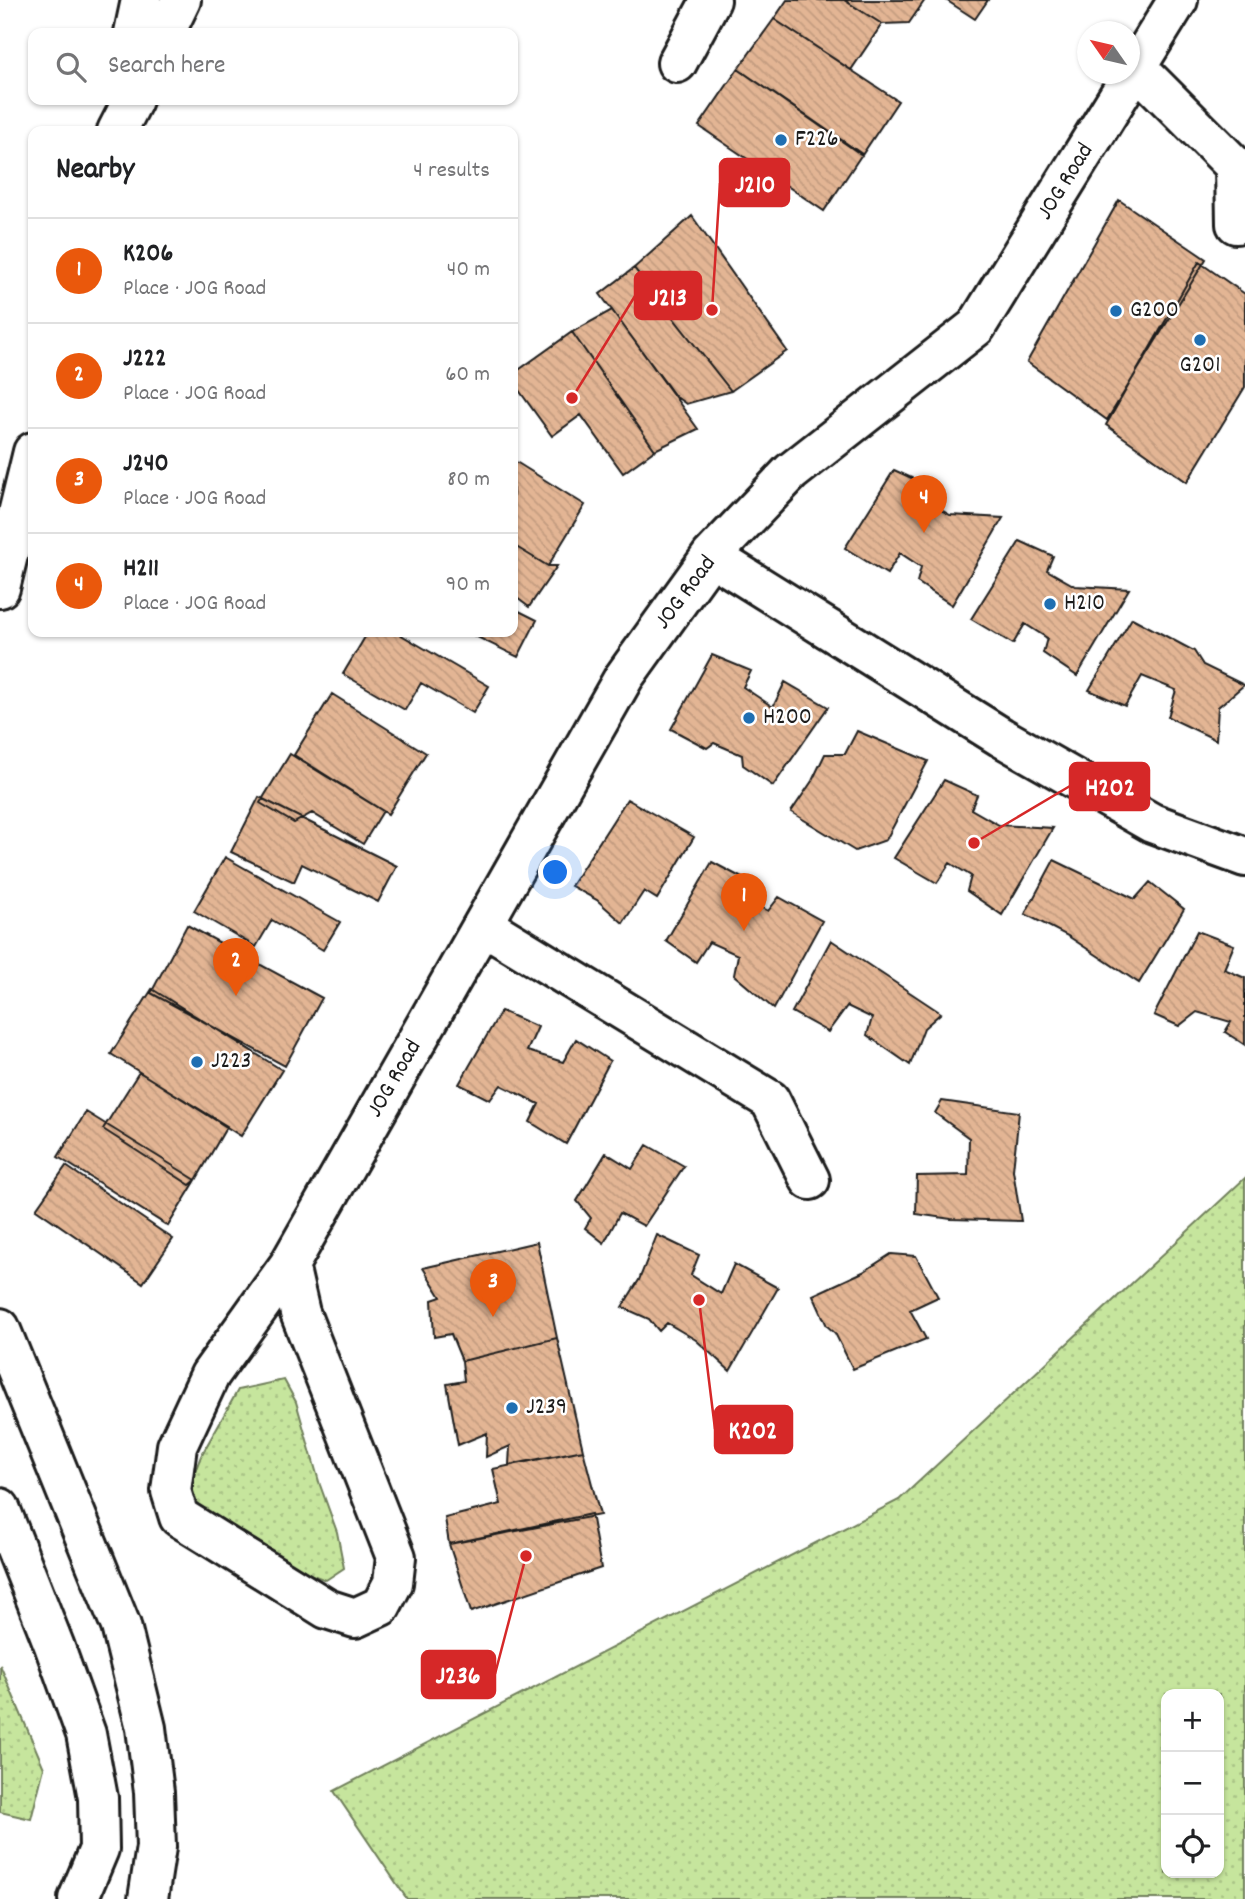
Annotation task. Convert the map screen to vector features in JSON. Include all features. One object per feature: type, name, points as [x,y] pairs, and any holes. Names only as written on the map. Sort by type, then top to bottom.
[{"type":"street","points":[[135,28],[141,0]]},
{"type":"street","points":[[167,28],[181,0]]},
{"type":"street","points":[[677,63],[710,0]]},
{"type":"street","name":"JOG Road","points":[[1140,63],[1178,0]]},
{"type":"street","points":[[1140,71],[1234,166],[1242,222]]},
{"type":"street","name":"JOG Road","points":[[289,1265],[300,1313],[396,1557],[393,1583],[382,1606],[355,1618],[327,1609],[179,1517],[171,1492],[177,1446],[210,1374],[289,1265],[624,677],[711,556],[791,472],[976,327],[1127,84]]},
{"type":"street","points":[[112,126],[117,105]]},
{"type":"street","points":[[120,126],[130,105]]},
{"type":"street","points":[[0,588],[28,473]]},
{"type":"street","points":[[711,556],[1001,737],[1152,823],[1245,856]]},
{"type":"street","points":[[483,925],[769,1100],[810,1180]]},
{"type":"street","points":[[0,1328],[121,1626],[146,1728],[154,1792],[156,1847],[148,1899]]},
{"type":"street","points":[[0,1507],[86,1734],[98,1798],[99,1849],[78,1899]]},
{"type":"green space","points":[[1245,1178],[1245,1899],[407,1899],[334,1791],[899,1500]]},
{"type":"green space","points":[[284,1380],[296,1402],[337,1532],[344,1568],[326,1580],[269,1559],[185,1507],[201,1456],[238,1390]]},
{"type":"green space","points":[[0,1665],[44,1768],[31,1819],[0,1812]]},
{"type":"building","points":[[787,0],[844,0],[882,24],[851,70],[774,19]]},
{"type":"building","points":[[844,0],[925,0],[909,23],[882,24]]},
{"type":"building","points":[[946,0],[988,0],[975,19]]},
{"type":"building","points":[[774,19],[898,101],[862,155],[738,69]]},
{"type":"building","name":"F226","points":[[738,69],[862,154],[824,211],[699,126]]},
{"type":"building","name":"G200","points":[[1119,200],[1206,259],[1107,420],[1027,362]]},
{"type":"building","points":[[692,216],[787,351],[731,391],[634,268]]},
{"type":"building","name":"G201","points":[[1199,262],[1245,294],[1245,387],[1187,482],[1106,425]]},
{"type":"building","points":[[634,268],[731,391],[686,404],[675,396],[600,294]]},
{"type":"building","points":[[612,310],[698,429],[655,450],[572,332]]},
{"type":"building","points":[[572,332],[655,450],[623,473],[581,415],[552,436],[518,389],[518,370]]},
{"type":"building","points":[[518,463],[585,505],[548,566],[518,548]]},
{"type":"building","points":[[894,470],[927,485],[922,499],[950,515],[1003,518],[952,605],[917,582],[921,567],[900,553],[887,574],[845,548]]},
{"type":"building","name":"H210","points":[[1020,541],[1053,556],[1047,570],[1075,586],[1129,589],[1077,676],[1043,653],[1047,638],[1025,624],[1013,644],[971,619]]},
{"type":"building","points":[[518,548],[548,566],[557,566],[529,607],[518,599]]},
{"type":"building","points":[[518,610],[537,620],[518,657],[477,637],[518,637]]},
{"type":"building","points":[[1132,618],[1194,651],[1203,665],[1244,685],[1218,707],[1216,740],[1168,717],[1176,690],[1142,676],[1125,706],[1089,690]]},
{"type":"building","points":[[365,637],[405,637],[489,686],[473,713],[421,683],[405,710],[343,674]]},
{"type":"building","name":"H200","points":[[712,655],[751,671],[743,687],[773,707],[785,682],[828,707],[773,786],[743,765],[742,755],[714,743],[707,748],[671,729]]},
{"type":"building","points":[[332,694],[426,753],[388,814],[294,755]]},
{"type":"building","points":[[857,731],[928,761],[886,840],[855,851],[791,812],[812,781],[825,754],[845,754]]},
{"type":"building","points":[[290,754],[383,811],[363,844],[312,813],[294,823],[260,803]]},
{"type":"building","points":[[944,780],[977,795],[971,809],[999,825],[1053,828],[1002,915],[967,891],[971,876],[950,863],[937,883],[894,858]]},
{"type":"building","points":[[259,797],[397,866],[378,902],[302,864],[294,882],[231,852]]},
{"type":"building","points":[[627,799],[694,837],[657,899],[644,891],[623,923],[597,900],[571,886]]},
{"type":"building","points":[[225,857],[340,922],[323,950],[272,920],[256,947],[194,911]]},
{"type":"building","points":[[1054,860],[1135,899],[1150,882],[1184,909],[1139,983],[1068,936],[1025,914]]},
{"type":"building","points":[[712,862],[746,880],[739,895],[768,911],[779,897],[822,921],[774,1009],[734,975],[738,955],[709,942],[696,962],[666,941]]},
{"type":"building","points":[[187,925],[322,998],[285,1066],[151,993]]},
{"type":"building","points":[[1197,931],[1234,945],[1224,969],[1245,978],[1245,1045],[1225,1032],[1231,1022],[1197,1012],[1179,1026],[1154,1015]]},
{"type":"building","points":[[831,940],[941,1013],[924,1028],[910,1065],[867,1035],[872,1018],[847,1006],[828,1032],[792,1012]]},
{"type":"building","name":"J223","points":[[152,989],[282,1070],[241,1136],[111,1054]]},
{"type":"building","points":[[501,1011],[538,1027],[527,1051],[563,1062],[576,1039],[610,1061],[566,1144],[530,1122],[539,1104],[501,1085],[490,1100],[459,1084]]},
{"type":"building","points":[[139,1072],[227,1126],[196,1180],[190,1185],[103,1129]]},
{"type":"building","points":[[942,1101],[1019,1112],[1013,1170],[1021,1221],[951,1219],[916,1214],[917,1176],[968,1175],[969,1138],[935,1113]]},
{"type":"building","points":[[86,1112],[196,1180],[168,1226],[58,1157]]},
{"type":"building","points":[[647,1145],[684,1166],[644,1226],[620,1213],[604,1243],[585,1228],[591,1218],[577,1201],[606,1153],[632,1169]]},
{"type":"building","points":[[66,1166],[173,1239],[143,1283],[36,1209]]},
{"type":"building","points":[[657,1235],[699,1255],[691,1275],[721,1294],[734,1264],[778,1288],[730,1371],[696,1340],[667,1323],[659,1331],[649,1319],[622,1307],[639,1280]]},
{"type":"building","points":[[537,1242],[557,1338],[462,1361],[451,1334],[434,1337],[432,1300],[441,1297],[423,1268]]},
{"type":"building","points":[[891,1254],[916,1256],[938,1297],[910,1310],[926,1339],[853,1369],[835,1333],[827,1326],[813,1295],[863,1272]]},
{"type":"building","name":"J239","points":[[557,1338],[583,1450],[509,1465],[510,1446],[486,1457],[487,1433],[458,1445],[447,1384],[464,1381],[462,1361]]},
{"type":"building","points":[[583,1450],[600,1515],[449,1544],[445,1518],[501,1504],[493,1469]]},
{"type":"building","points":[[591,1514],[601,1568],[471,1612],[449,1544]]},
{"type":"place","name":"F226","points":[[781,140]]},
{"type":"place","name":"J210","points":[[712,310]]},
{"type":"place","name":"G200","points":[[1116,311]]},
{"type":"place","name":"G201","points":[[1200,340]]},
{"type":"place","name":"J213","points":[[572,398]]},
{"type":"place","name":"H211","points":[[924,533]]},
{"type":"place","name":"H210","points":[[1050,604]]},
{"type":"place","name":"H200","points":[[749,718]]},
{"type":"place","name":"H202","points":[[974,843]]},
{"type":"place","name":"K206","points":[[744,931]]},
{"type":"place","name":"J222","points":[[236,996]]},
{"type":"place","name":"J223","points":[[197,1062]]},
{"type":"place","name":"K202","points":[[699,1300]]},
{"type":"place","name":"J240","points":[[493,1317]]},
{"type":"place","name":"J239","points":[[512,1408]]},
{"type":"place","name":"J236","points":[[526,1556]]}]
